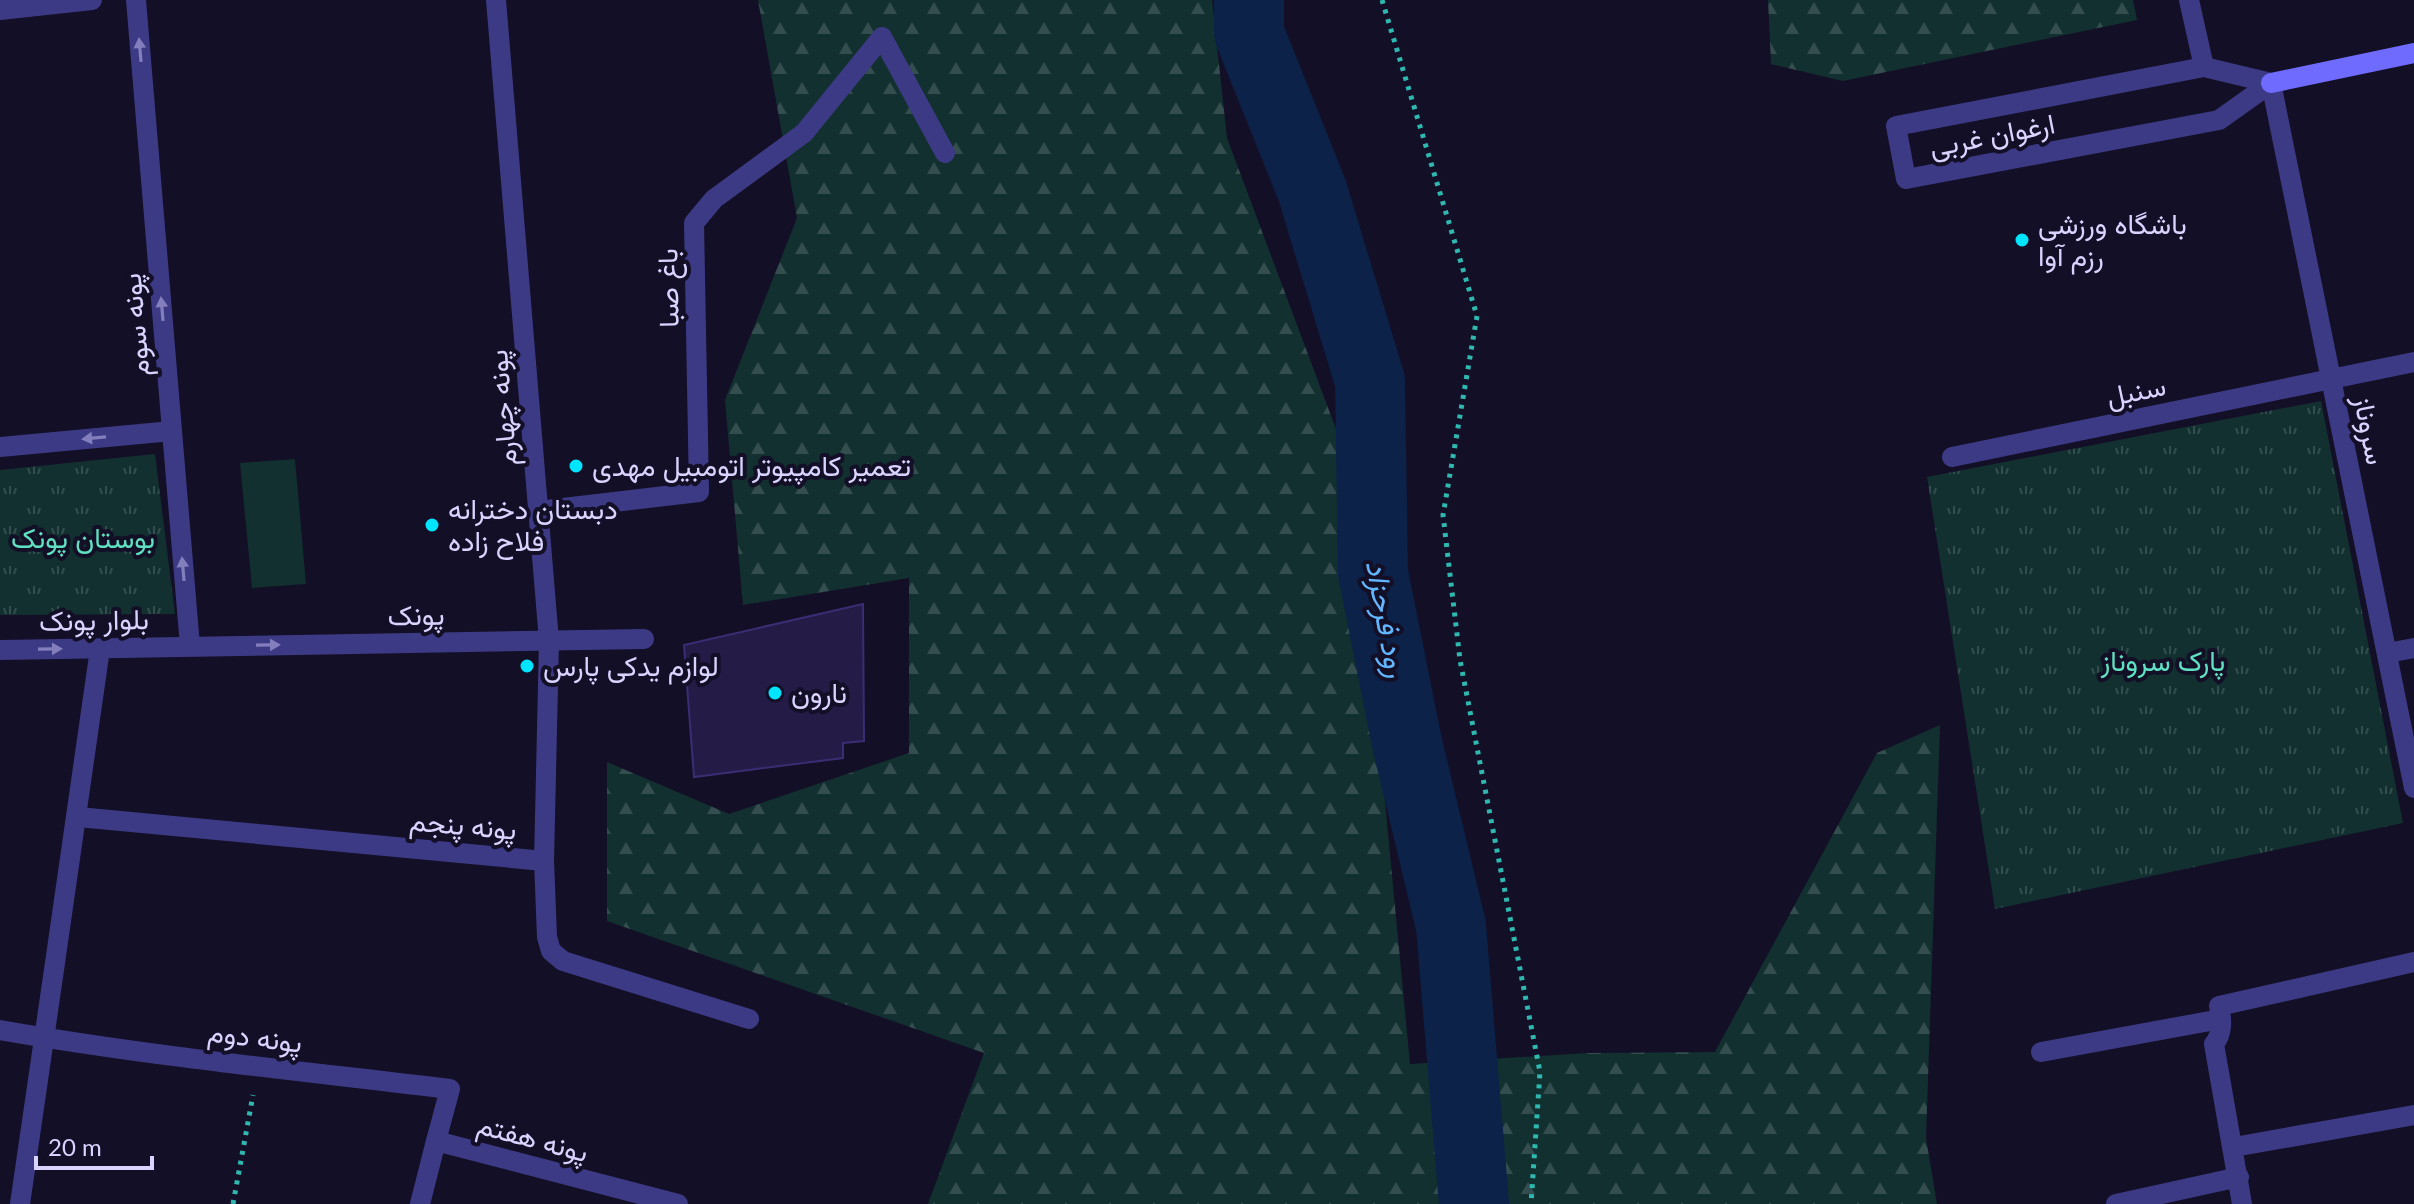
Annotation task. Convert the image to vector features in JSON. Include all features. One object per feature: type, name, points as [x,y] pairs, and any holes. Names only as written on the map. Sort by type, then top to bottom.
[{"type":"street","points":[[0,10],[92,0]]},
{"type":"street","name":"پونه سوم","points":[[136,0],[190,646]]},
{"type":"street","name":"پونه چهارم","points":[[496,0],[549,641],[544,861]]},
{"type":"street","points":[[2189,0],[2204,67]]},
{"type":"street","name":"باغ صبا","points":[[538,511],[699,492],[694,223],[714,199],[804,133],[882,37],[945,153]]},
{"type":"street","name":"ارغوان غربی","points":[[2271,83],[2204,67],[1896,126],[1906,179],[2219,120],[2271,83],[2414,53]]},
{"type":"street","name":"سروناز","points":[[2271,83],[2414,788]]},
{"type":"street","name":"سنبل","points":[[1952,457],[2414,362]]},
{"type":"street","points":[[0,447],[172,431]]},
{"type":"street","name":"پونک","points":[[190,646],[644,639]]},
{"type":"street","name":"بلوار پونک","points":[[0,650],[190,646]]},
{"type":"street","points":[[2387,653],[2414,648]]},
{"type":"street","points":[[20,1204],[100,649]]},
{"type":"street","name":"پونه پنجم","points":[[78,817],[544,861],[547,937],[551,951],[563,961],[749,1019]]},
{"type":"street","points":[[2242,1204],[2214,1044],[2220,1037],[2219,1006],[2414,962]]},
{"type":"street","points":[[2041,1052],[2221,1019]]},
{"type":"street","name":"پونه دوم","points":[[0,1030],[450,1089],[436,1141]]},
{"type":"street","points":[[2234,1147],[2414,1115]]},
{"type":"street","name":"پونه هفتم","points":[[420,1204],[436,1141],[678,1204]]},
{"type":"street","points":[[2116,1204],[2239,1177]]},
{"type":"path","points":[[1382,0],[1477,316],[1443,515],[1460,660],[1540,1072],[1531,1204]]},
{"type":"path","points":[[233,1204],[258,1066]]},
{"type":"green space","points":[[758,0],[1212,0],[1227,138],[1354,477],[1410,1064],[1588,1053],[1715,1052],[1877,753],[1940,725],[1926,1138],[1937,1204],[928,1204],[984,1053],[607,921],[607,762],[729,814],[909,753],[909,578],[743,605],[725,400],[797,218]]},
{"type":"green space","points":[[1768,0],[2133,0],[2137,20],[1843,81],[1771,64]]},
{"type":"green space","name":"پارک سروناز","points":[[2321,401],[2403,823],[1995,909],[1927,477]]},
{"type":"green space","name":"بوستان پونک","points":[[155,454],[175,614],[0,615],[0,470]]},
{"type":"green space","points":[[295,459],[306,584],[252,588],[240,463]]},
{"type":"building","name":"نارون","points":[[863,604],[864,741],[843,743],[843,758],[694,777],[684,645]]},
{"type":"waterway","name":"رود فرحزاد","points":[[1249,0],[1249,33],[1312,190],[1370,381],[1373,573],[1407,743],[1451,926],[1474,1204]]},
{"type":"place","name":"باشگاه ورزشی رزم آوا","points":[[2022,240]]},
{"type":"place","name":"تعمیر کامپیوتر اتومبیل مهدی","points":[[576,466]]},
{"type":"place","name":"دبستان دخترانه فلاح زاده","points":[[432,525]]},
{"type":"place","name":"لوازم یدکی پارس","points":[[527,666]]},
{"type":"place","name":"نارون","points":[[775,693]]}]
